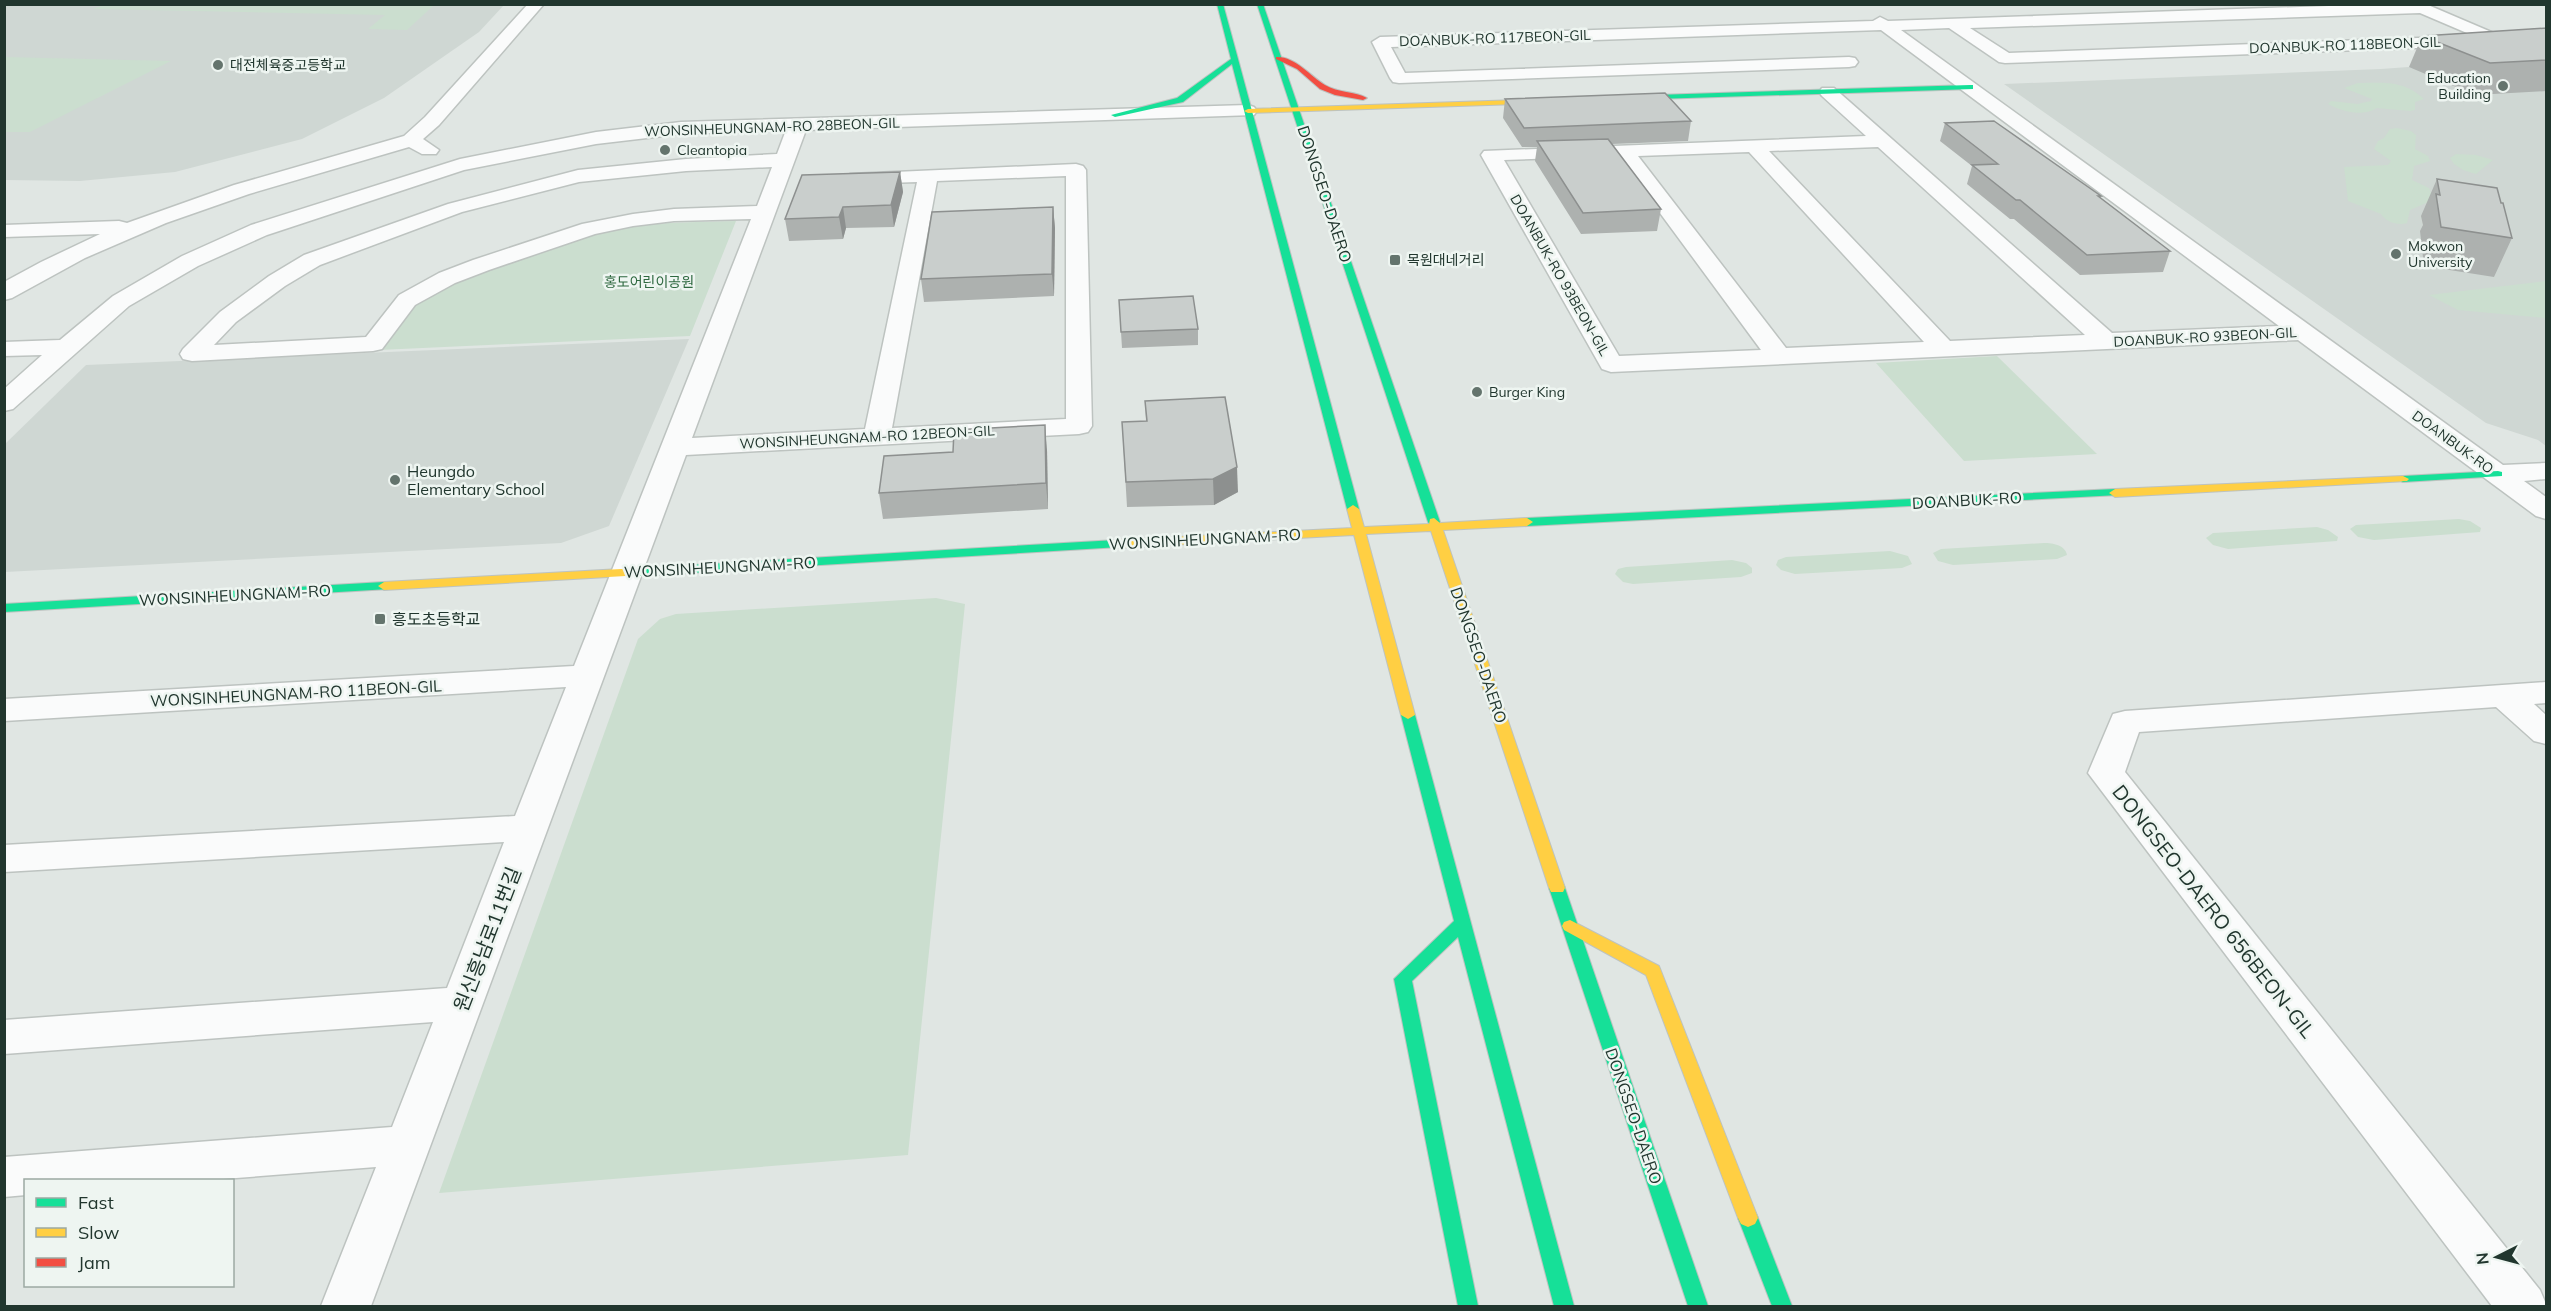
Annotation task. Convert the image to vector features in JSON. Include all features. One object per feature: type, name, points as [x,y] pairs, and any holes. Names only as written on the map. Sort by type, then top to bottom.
[{"type":"street","points":[[8,289],[85,249],[136,226],[238,189],[411,141],[432,121],[537,4]]},
{"type":"street","points":[[1220,4],[1564,1306]]},
{"type":"street","name":"DONGSEO-DAERO","points":[[1260,4],[1698,1306]]},
{"type":"street","name":"DOANBUK-RO","points":[[1857,4],[2547,510]]},
{"type":"street","name":"DOANBUK-RO 118BEON-GIL","points":[[1885,25],[2422,8],[2497,40],[2005,58],[1952,23]]},
{"type":"street","points":[[2194,15],[2258,49]]},
{"type":"street","name":"DOANBUK-RO 117BEON-GIL","points":[[1807,28],[1849,62],[1399,78],[1380,42],[1885,25]]},
{"type":"street","points":[[1595,35],[1645,98]]},
{"type":"street","points":[[1278,58],[1299,68],[1323,87],[1338,93],[1390,101],[1455,104]]},
{"type":"street","points":[[1115,115],[1180,100],[1235,59]]},
{"type":"street","points":[[1610,99],[1970,87]]},
{"type":"street","name":"DOANBUK-RO 93BEON-GIL","points":[[1828,92],[2106,341]]},
{"type":"street","points":[[1248,111],[1562,100]]},
{"type":"street","name":"WONSINHEUNGNAM-RO 28BEON-GIL","points":[[4,403],[121,301],[190,261],[259,230],[460,165],[596,138],[681,128],[1248,111]]},
{"type":"street","points":[[627,572],[765,212],[787,174],[798,125]]},
{"type":"street","points":[[411,141],[460,165]]},
{"type":"street","name":"DOANBUK-RO 93BEON-GIL","points":[[1884,141],[1491,156],[1611,364],[2304,332]]},
{"type":"street","points":[[1754,146],[1944,349]]},
{"type":"street","points":[[1624,151],[1779,356]]},
{"type":"street","points":[[765,212],[633,220],[590,229],[492,261],[447,278],[407,300],[373,344],[192,354],[228,317],[277,281],[312,260],[455,208],[578,176],[686,165],[787,174]]},
{"type":"street","name":"WONSINHEUNGNAM-RO 12BEON-GIL","points":[[675,447],[1079,426],[1076,170],[835,179]]},
{"type":"street","points":[[878,436],[928,176]]},
{"type":"street","points":[[4,231],[136,226]]},
{"type":"street","points":[[4,349],[66,347]]},
{"type":"street","points":[[2498,474],[2547,471]]},
{"type":"street","name":"DOANBUK-RO","points":[[1436,526],[2498,474]]},
{"type":"street","name":"WONSINHEUNGNAM-RO","points":[[4,608],[1436,526]]},
{"type":"street","name":"원신흥남로11번길","points":[[346,1306],[627,572]]},
{"type":"street","name":"WONSINHEUNGNAM-RO 11BEON-GIL","points":[[4,710],[588,675]]},
{"type":"street","name":"DONGSEO-DAERO 656BEON-GIL","points":[[2522,1306],[2106,773],[2126,722],[2547,693]]},
{"type":"street","points":[[2504,696],[2547,734]]},
{"type":"street","points":[[4,859],[529,828]]},
{"type":"street","points":[[1463,923],[1403,979],[1468,1306]]},
{"type":"street","points":[[1570,926],[1653,971],[1782,1306]]},
{"type":"street","points":[[4,1037],[462,1003]]},
{"type":"street","points":[[4,1177],[408,1145]]},
{"type":"shaded area","name":"대전체육중고등학교","points":[[5,5],[504,5],[479,32],[384,98],[302,139],[175,172],[80,181],[5,180]]},
{"type":"shaded area","name":"Mokwon University","points":[[2546,57],[2546,446],[2538,440],[2486,423],[2004,84],[2381,69]]},
{"type":"shaded area","points":[[689,339],[609,526],[561,543],[5,572],[5,444],[86,365]]},
{"type":"green space","points":[[434,4],[407,30],[368,29],[385,15],[93,9],[104,5]]},
{"type":"green space","points":[[5,57],[171,61],[30,132],[5,132]]},
{"type":"green space","points":[[2358,83],[2393,84],[2409,88],[2424,99],[2415,102],[2415,110],[2410,111],[2377,108],[2359,113],[2328,104],[2331,101],[2357,104],[2371,101],[2372,99],[2344,88]]},
{"type":"green space","points":[[2390,129],[2411,131],[2416,135],[2415,149],[2428,156],[2430,161],[2414,166],[2412,180],[2429,188],[2433,200],[2410,210],[2407,223],[2400,224],[2348,201],[2344,167],[2388,165],[2391,161],[2374,149],[2378,141],[2384,138]]},
{"type":"green space","points":[[2456,154],[2476,155],[2493,160],[2476,174],[2454,164],[2450,158]]},
{"type":"green space","name":"홍도어린이공원","points":[[736,221],[690,336],[379,350],[409,309],[426,296],[451,282],[514,257],[580,237],[631,226]]},
{"type":"green space","points":[[2546,281],[2546,318],[2458,310],[2429,295]]},
{"type":"green space","points":[[1997,356],[2097,454],[1964,461],[1876,363]]},
{"type":"green space","points":[[2459,519],[2470,521],[2481,528],[2480,532],[2374,540],[2358,537],[2350,529],[2356,525]]},
{"type":"green space","points":[[2317,527],[2328,530],[2338,537],[2337,541],[2228,549],[2213,545],[2206,538],[2213,533]]},
{"type":"green space","points":[[2044,543],[2061,547],[2067,555],[2057,559],[1953,565],[1938,561],[1933,553],[1941,549]]},
{"type":"green space","points":[[1890,551],[1908,556],[1912,564],[1902,568],[1795,574],[1781,570],[1776,565],[1778,560],[1786,557]]},
{"type":"green space","points":[[1732,560],[1746,563],[1752,568],[1752,573],[1741,577],[1633,584],[1623,582],[1615,574],[1618,569],[1626,567]]},
{"type":"green space","points":[[936,598],[965,604],[908,1155],[439,1193],[638,639],[660,619],[676,614]]},
{"type":"building","points":[[2547,28],[2547,60],[2490,63],[2422,36]]},
{"type":"building","points":[[1665,93],[1691,121],[1524,128],[1505,99]]},
{"type":"building","points":[[1994,121],[2101,196],[2098,196],[2170,251],[2087,255],[2020,200],[2016,200],[1972,165],[1998,164],[1945,123]]},
{"type":"building","points":[[1608,139],[1661,209],[1583,213],[1537,141]]},
{"type":"building","points":[[900,172],[891,205],[843,207],[839,217],[785,219],[802,175]]},
{"type":"building","points":[[2437,179],[2497,188],[2512,238],[2441,227],[2436,194],[2440,195]]},
{"type":"building","points":[[1053,207],[1052,274],[921,279],[932,212]]},
{"type":"building","points":[[1193,296],[1198,329],[1121,332],[1119,300]]},
{"type":"building","points":[[1225,397],[1237,467],[1213,479],[1126,482],[1122,422],[1147,421],[1145,401]]},
{"type":"building","points":[[1045,425],[1046,483],[879,493],[884,456],[953,452],[954,430]]},
{"type":"traffic: fast","points":[[1220,4],[1353,509]]},
{"type":"traffic: fast","points":[[1260,4],[1434,522]]},
{"type":"traffic: fast","points":[[1115,115],[1180,100],[1235,59]]},
{"type":"traffic: fast","points":[[1625,98],[1970,87]]},
{"type":"traffic: fast","points":[[2403,479],[2498,474]]},
{"type":"traffic: fast","points":[[1527,522],[2115,493]]},
{"type":"traffic: fast","points":[[639,572],[1116,544]]},
{"type":"traffic: fast","points":[[4,608],[384,586]]},
{"type":"traffic: fast","points":[[1408,715],[1564,1306]]},
{"type":"traffic: fast","points":[[1557,888],[1698,1306]]},
{"type":"traffic: fast","points":[[1463,923],[1403,979],[1468,1306]]},
{"type":"traffic: fast","points":[[1748,1218],[1782,1306]]},
{"type":"traffic: slow","points":[[1248,111],[1549,101]]},
{"type":"traffic: slow","points":[[2115,493],[2403,479]]},
{"type":"traffic: slow","points":[[1353,509],[1408,715]]},
{"type":"traffic: slow","points":[[1434,522],[1557,888]]},
{"type":"traffic: slow","points":[[1116,544],[1527,522]]},
{"type":"traffic: slow","points":[[384,586],[639,572]]},
{"type":"traffic: slow","points":[[1570,926],[1653,971],[1748,1218]]},
{"type":"traffic: jam","points":[[1278,58],[1299,68],[1323,87],[1338,93],[1363,98]]},
{"type":"place","name":"대전체육중고등학교","points":[[218,65]]},
{"type":"place","name":"Education Building","points":[[2503,86]]},
{"type":"place","name":"Cleantopia","points":[[665,150]]},
{"type":"place","name":"Mokwon University","points":[[2396,254]]},
{"type":"place","name":"목원대네거리","points":[[1395,260]]},
{"type":"place","name":"Burger King","points":[[1477,392]]},
{"type":"place","name":"Heungdo Elementary School","points":[[395,480]]},
{"type":"place","name":"흥도초등학교","points":[[380,619]]}]
